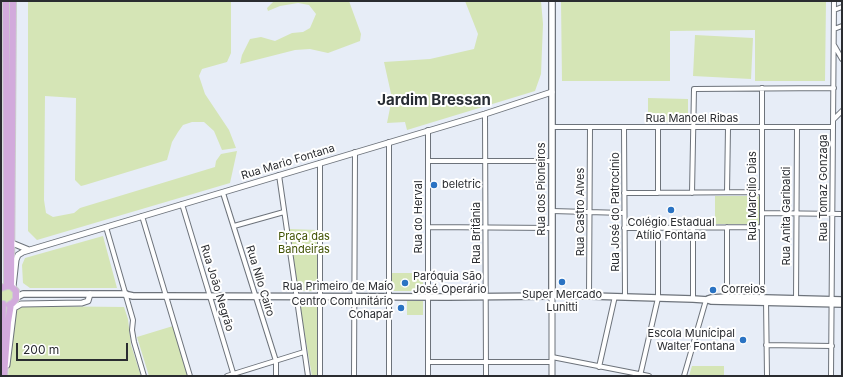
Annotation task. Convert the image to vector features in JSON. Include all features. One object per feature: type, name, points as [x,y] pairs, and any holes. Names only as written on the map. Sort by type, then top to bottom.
[{"type":"main road","points":[[6,1],[12,287]]},
{"type":"main road","points":[[7,76],[13,1]]},
{"type":"main road","name":"Rua dos Pioneiros","points":[[552,1],[552,295]]},
{"type":"main road","points":[[5,376],[8,322],[12,304],[17,297],[16,291],[12,287],[4,258],[10,221]]},
{"type":"main road","points":[[1,288],[12,287],[23,294]]},
{"type":"main road","name":"Rua Primeiro de Maio","points":[[17,297],[23,294],[124,294],[133,296],[210,294],[428,296],[552,295],[625,296],[693,299],[707,300],[711,302],[727,299],[832,302],[842,304]]},
{"type":"main road","name":"Rua Primeiro de Maio","points":[[832,302],[842,300]]},
{"type":"main road","points":[[1,363],[3,321],[2,303],[12,304]]},
{"type":"street","name":"Rua Tomaz Gonzaga","points":[[831,376],[834,1]]},
{"type":"street","points":[[834,10],[842,7]]},
{"type":"street","points":[[834,29],[842,26]]},
{"type":"street","points":[[834,44],[842,59]]},
{"type":"street","points":[[837,51],[842,48]]},
{"type":"street","name":"Rua Marcílio Dias","points":[[762,88],[762,227],[767,376]]},
{"type":"street","points":[[692,192],[694,89],[834,88]]},
{"type":"street","name":"Rua Mario Fontana","points":[[12,287],[18,255],[29,250],[182,204],[224,193],[354,152],[485,114],[552,92]]},
{"type":"street","points":[[834,119],[842,111]]},
{"type":"street","name":"Rua Britânia","points":[[485,114],[486,376]]},
{"type":"street","name":"Rua Manoel Ribas","points":[[552,127],[833,127]]},
{"type":"street","name":"Rua Castro Alves","points":[[589,296],[590,128]]},
{"type":"street","name":"Rua José do Patrocínio","points":[[624,128],[625,296]]},
{"type":"street","points":[[658,128],[658,193]]},
{"type":"street","points":[[728,128],[728,192]]},
{"type":"street","name":"Rua Anita Garibaldi","points":[[796,301],[797,128]]},
{"type":"street","name":"Rua do Herval","points":[[428,130],[428,376]]},
{"type":"street","points":[[389,142],[389,376]]},
{"type":"street","points":[[354,152],[354,376]]},
{"type":"street","points":[[428,161],[552,161]]},
{"type":"street","points":[[320,163],[320,376]]},
{"type":"street","points":[[279,175],[308,376]]},
{"type":"street","points":[[624,193],[762,192]]},
{"type":"street","name":"Rua Nilo Cairo","points":[[224,193],[276,361],[276,376]]},
{"type":"street","name":"Rua João Negrão","points":[[182,204],[234,375]]},
{"type":"street","points":[[552,211],[624,213]]},
{"type":"street","points":[[234,226],[284,212]]},
{"type":"street","points":[[762,213],[842,214]]},
{"type":"street","points":[[142,216],[190,376]]},
{"type":"street","points":[[106,227],[124,294],[133,320],[132,330],[134,342],[144,376]]},
{"type":"street","points":[[428,227],[552,228]]},
{"type":"street","points":[[693,227],[693,299]]},
{"type":"street","points":[[727,227],[727,299]]},
{"type":"street","points":[[624,228],[762,227]]},
{"type":"street","points":[[640,375],[658,298],[658,228]]},
{"type":"street","points":[[12,243],[29,250]]},
{"type":"street","points":[[5,376],[14,308],[21,304],[82,303],[88,301],[90,294]]},
{"type":"street","name":"Rua dos Pioneiros","points":[[552,295],[552,376]]},
{"type":"street","points":[[599,367],[616,296]]},
{"type":"street","points":[[684,376],[707,300]]},
{"type":"street","points":[[766,345],[832,346]]},
{"type":"street","points":[[227,376],[304,352]]},
{"type":"street","points":[[428,362],[552,360],[649,376]]},
{"type":"green space","points":[[28,1],[231,1],[231,53],[227,62],[202,69],[199,76],[205,94],[229,130],[236,148],[222,150],[214,131],[204,122],[192,122],[183,125],[178,132],[172,142],[167,160],[81,186],[75,180],[76,98],[45,96],[44,200],[46,213],[53,217],[74,213],[80,208],[215,167],[216,161],[221,154],[237,151],[230,183],[37,240],[28,231]]},
{"type":"green space","points":[[274,1],[349,1],[361,34],[360,41],[328,53],[310,49],[295,50],[240,64],[242,55],[250,39],[261,37],[275,41],[292,33],[303,32],[310,28],[316,14],[309,5],[298,3],[280,6],[268,11],[267,8]]},
{"type":"green space","points":[[465,1],[541,1],[543,24],[541,74],[535,91],[407,130],[405,122],[387,123],[392,98],[384,62],[430,59],[474,49],[478,34]]},
{"type":"green space","points":[[561,1],[826,1],[825,81],[755,81],[755,30],[670,31],[670,81],[562,81]]},
{"type":"green space","points":[[695,35],[753,38],[751,79],[693,76]]},
{"type":"green space","points":[[648,98],[688,99],[688,122],[648,122]]},
{"type":"green space","points":[[715,196],[759,196],[759,224],[715,224]]},
{"type":"green space","name":"Praça das Bandeiras","points":[[289,229],[318,230],[318,291],[298,291]]},
{"type":"green space","points":[[103,236],[117,288],[30,288],[23,283],[22,265],[25,258]]},
{"type":"green space","points":[[391,273],[423,273],[423,291],[391,291]]},
{"type":"green space","points":[[7,288],[12,290],[14,295],[12,300],[7,302],[2,300],[0,295],[2,290]]},
{"type":"green space","points":[[318,300],[319,376],[312,376],[299,301]]},
{"type":"green space","points":[[407,301],[423,301],[423,315],[407,315]]},
{"type":"green space","points":[[19,307],[124,307],[128,319],[131,345],[141,376],[8,376],[16,310]]},
{"type":"green space","points":[[173,326],[188,376],[149,376],[137,337]]},
{"type":"green space","points":[[692,366],[724,366],[724,376],[689,376]]},
{"type":"place","name":"beletric","points":[[434,185]]},
{"type":"place","name":"Colégio Estadual Atílio Fontana","points":[[671,210]]},
{"type":"place","name":"Super Mercado Lunitti","points":[[562,282]]},
{"type":"place","name":"Paróquia São José Operário","points":[[405,283]]},
{"type":"place","name":"Correios","points":[[713,290]]},
{"type":"place","name":"Centro Comunitário Cohapar","points":[[401,308]]},
{"type":"place","name":"Escola Munícipal Walter Fontana","points":[[743,340]]},
{"type":"district","name":"Jardim Bressan","points":[[434,100]]}]
